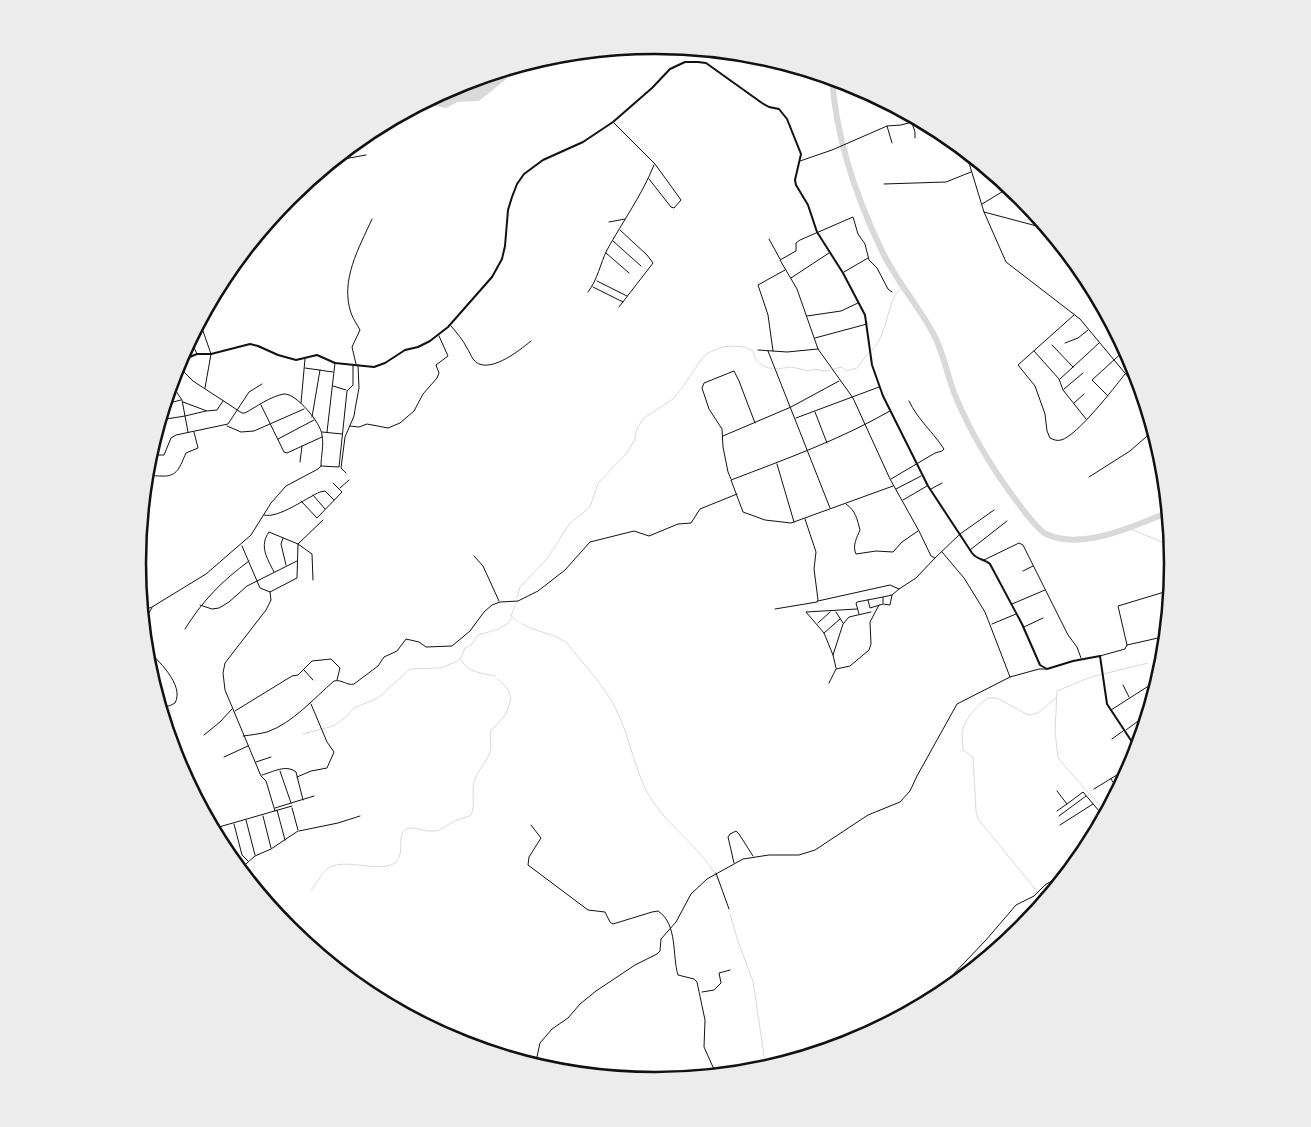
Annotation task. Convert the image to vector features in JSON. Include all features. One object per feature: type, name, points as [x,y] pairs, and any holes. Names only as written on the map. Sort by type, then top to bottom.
[{"type":"street","points":[[190,356],[197,354],[211,354],[250,344],[289,359],[296,360],[317,355],[335,363],[377,366],[405,350],[430,341],[451,325],[486,286],[502,259],[507,233],[508,210],[519,180],[536,164],[583,142],[613,122],[652,88],[670,68],[685,62],[702,62],[711,66],[762,103],[782,111],[801,154],[795,180],[796,185],[808,205],[817,232],[843,272],[859,303],[867,324],[872,365],[890,411],[929,488],[975,557],[984,560],[991,566],[1023,627],[1038,662],[1047,669]]},
{"type":"street","points":[[613,122],[655,164],[680,200],[674,208],[670,207],[649,179]]},
{"type":"street","points":[[800,161],[832,150],[887,126],[911,122]]},
{"type":"street","points":[[912,124],[915,138]]},
{"type":"street","points":[[887,126],[892,143]]},
{"type":"street","points":[[345,159],[366,155]]},
{"type":"street","points":[[968,161],[981,204],[1006,262],[1089,329],[1130,379]]},
{"type":"street","points":[[588,292],[596,280],[612,241],[649,179],[655,164]]},
{"type":"street","points":[[884,184],[946,182],[971,172]]},
{"type":"street","points":[[981,204],[1003,191]]},
{"type":"street","points":[[984,212],[1038,226]]},
{"type":"street","points":[[780,260],[796,251],[796,243],[853,217],[857,232],[862,238],[869,258],[882,276],[888,289],[892,292]]},
{"type":"street","points":[[346,473],[341,468],[345,438],[356,404],[358,388],[352,348],[360,330],[350,310],[348,282],[350,270],[372,219]]},
{"type":"street","points":[[609,222],[626,219]]},
{"type":"street","points":[[619,307],[653,263],[620,229]]},
{"type":"street","points":[[769,239],[797,289],[818,349],[853,398],[890,480],[931,556],[934,558],[937,556]]},
{"type":"street","points":[[612,241],[642,266]]},
{"type":"street","points":[[606,253],[629,273]]},
{"type":"street","points":[[791,278],[830,253]]},
{"type":"street","points":[[843,272],[869,258]]},
{"type":"street","points":[[773,351],[768,315],[758,285],[786,270]]},
{"type":"street","points":[[596,280],[628,296]]},
{"type":"street","points":[[592,287],[623,302]]},
{"type":"street","points":[[807,316],[841,311],[859,303]]},
{"type":"street","points":[[1074,315],[1021,362],[1018,367],[1035,386],[1045,414],[1047,431],[1050,438],[1062,440],[1087,419],[1125,374]]},
{"type":"street","points":[[814,339],[867,324]]},
{"type":"street","points":[[451,325],[473,358],[482,366],[487,366],[510,357],[531,341]]},
{"type":"street","points":[[1065,343],[1078,338],[1089,329]]},
{"type":"street","points":[[202,330],[211,354],[204,389]]},
{"type":"street","points":[[350,426],[359,427],[367,424],[388,428],[407,418],[437,378],[439,373],[436,364],[448,356],[438,335]]},
{"type":"street","points":[[1059,380],[1099,342]]},
{"type":"street","points":[[1052,345],[1073,367]]},
{"type":"street","points":[[194,347],[197,354]]},
{"type":"street","points":[[758,350],[794,352],[818,349]]},
{"type":"street","points":[[768,351],[830,508]]},
{"type":"street","points":[[1033,351],[1059,380],[1063,390],[1087,419]]},
{"type":"street","points":[[1108,396],[1092,380],[1120,354]]},
{"type":"street","points":[[300,403],[305,358]]},
{"type":"street","points":[[327,432],[335,363]]},
{"type":"street","points":[[148,609],[203,576],[241,545],[251,535],[275,498],[286,486],[320,467],[338,468],[347,391],[353,385],[356,365]]},
{"type":"street","points":[[304,368],[334,372]]},
{"type":"street","points":[[312,418],[320,370]]},
{"type":"street","points":[[184,371],[204,389],[245,413],[286,394],[292,395],[315,420],[322,432],[320,467]]},
{"type":"street","points":[[755,423],[735,372],[732,371],[707,381],[702,388],[709,409],[722,428],[727,468],[744,512],[747,515],[765,520],[794,522],[894,486]]},
{"type":"street","points":[[1063,390],[1083,373]]},
{"type":"street","points":[[722,436],[791,407],[839,380]]},
{"type":"street","points":[[158,455],[164,455],[173,437],[225,425],[230,422],[249,392],[262,384]]},
{"type":"street","points":[[333,386],[347,391]]},
{"type":"street","points":[[796,418],[879,387]]},
{"type":"street","points":[[176,392],[182,401],[188,432]]},
{"type":"street","points":[[1074,404],[1084,394]]},
{"type":"street","points":[[167,420],[217,410],[224,400]]},
{"type":"street","points":[[172,402],[182,401],[206,411]]},
{"type":"street","points":[[890,480],[935,453],[942,452],[944,449],[932,431],[925,426],[909,401]]},
{"type":"street","points":[[261,404],[285,453],[322,436]]},
{"type":"street","points":[[225,425],[244,432],[254,431],[305,408]]},
{"type":"street","points":[[732,480],[827,443],[866,425],[890,411]]},
{"type":"street","points":[[815,412],[827,443]]},
{"type":"street","points":[[277,439],[315,420]]},
{"type":"street","points":[[154,476],[163,477],[174,474],[181,466],[186,453],[198,448],[194,431]]},
{"type":"street","points":[[322,432],[343,434]]},
{"type":"street","points":[[1088,477],[1130,451],[1149,435]]},
{"type":"street","points":[[300,462],[302,445]]},
{"type":"street","points":[[776,463],[794,522]]},
{"type":"street","points":[[895,489],[922,475]]},
{"type":"street","points":[[340,489],[349,480]]},
{"type":"street","points":[[301,501],[317,518],[342,492],[333,483]]},
{"type":"street","points":[[902,501],[942,483]]},
{"type":"street","points":[[263,515],[269,517],[312,495],[325,491],[334,500]]},
{"type":"street","points":[[337,680],[349,685],[354,684],[378,666],[384,657],[397,651],[406,639],[419,642],[428,648],[452,646],[470,631],[484,612],[500,602],[518,601],[538,591],[565,570],[590,542],[634,532],[649,536],[678,524],[690,523],[700,509],[737,494]]},
{"type":"street","points":[[312,495],[326,509]]},
{"type":"street","points":[[845,504],[857,516],[860,530],[856,537],[854,551],[856,554],[876,551],[893,552],[902,542],[919,531]]},
{"type":"street","points":[[859,614],[857,602],[892,595],[922,572],[960,534],[994,510]]},
{"type":"street","points":[[804,518],[816,552],[814,569],[818,601]]},
{"type":"street","points":[[241,545],[260,588],[271,592],[298,578],[298,544],[323,520]]},
{"type":"street","points":[[970,550],[1007,521]]},
{"type":"street","points":[[274,572],[265,554],[263,544],[269,532],[298,544],[312,554],[314,580]]},
{"type":"street","points":[[284,537],[281,544],[286,566]]},
{"type":"street","points":[[984,560],[1021,543],[1068,635],[1077,647],[1082,660]]},
{"type":"street","points":[[942,552],[964,578],[985,612],[1010,677]]},
{"type":"street","points":[[474,556],[483,566],[500,602]]},
{"type":"street","points":[[185,628],[200,605],[225,578],[249,561]]},
{"type":"street","points":[[200,605],[212,609],[219,608],[229,602],[243,588],[298,561]]},
{"type":"street","points":[[1023,571],[1033,566]]},
{"type":"street","points":[[775,609],[890,585],[899,589]]},
{"type":"street","points":[[1011,605],[1046,590]]},
{"type":"street","points":[[271,592],[271,600],[266,610],[223,668],[225,690],[261,776],[266,781],[285,841]]},
{"type":"street","points":[[1127,645],[1118,614],[1118,606],[1164,592]]},
{"type":"street","points":[[870,608],[883,604],[890,605],[892,595]]},
{"type":"street","points":[[883,597],[883,604]]},
{"type":"street","points":[[868,600],[872,617]]},
{"type":"street","points":[[836,669],[850,666],[869,650],[871,644],[870,622],[879,605]]},
{"type":"street","points":[[148,613],[152,607]]},
{"type":"street","points":[[833,655],[824,634],[806,612],[857,610]]},
{"type":"street","points":[[817,624],[831,611]]},
{"type":"street","points":[[835,611],[844,624]]},
{"type":"street","points":[[829,683],[836,669],[833,655],[844,624],[849,618],[871,612]]},
{"type":"street","points":[[991,625],[1016,614]]},
{"type":"street","points":[[1023,627],[1042,618]]},
{"type":"street","points":[[824,634],[840,619]]},
{"type":"street","points":[[536,1059],[538,1048],[548,1033],[568,1018],[580,1004],[635,965],[660,951],[661,939],[680,917],[691,894],[716,873],[734,863],[754,857],[809,853],[868,815],[900,802],[910,791],[916,776],[957,704],[962,700],[1010,677],[1100,656],[1125,649],[1127,645],[1160,638]]},
{"type":"street","points":[[1100,656],[1103,666],[1103,684],[1107,704],[1132,742]]},
{"type":"street","points":[[234,712],[292,676],[298,675],[312,661],[330,658],[340,668],[337,680],[310,703],[273,729],[243,736]]},
{"type":"street","points":[[155,659],[167,671],[177,694],[175,702],[167,707]]},
{"type":"street","points":[[304,670],[313,680]]},
{"type":"street","points":[[1123,684],[1130,697]]},
{"type":"street","points":[[1111,711],[1148,686],[1150,687]]},
{"type":"street","points":[[297,777],[310,771],[327,768],[334,752],[310,703]]},
{"type":"street","points":[[204,735],[220,722],[232,708]]},
{"type":"street","points":[[1112,739],[1140,719]]},
{"type":"street","points":[[224,757],[248,746]]},
{"type":"street","points":[[255,762],[271,757]]},
{"type":"street","points":[[261,776],[290,768],[296,772],[303,800]]},
{"type":"street","points":[[279,770],[291,803]]},
{"type":"street","points":[[1094,789],[1120,773]]},
{"type":"street","points":[[1111,778],[1115,784]]},
{"type":"street","points":[[1057,791],[1067,804]]},
{"type":"street","points":[[1057,812],[1082,792],[1100,813]]},
{"type":"street","points":[[221,829],[220,826],[262,815],[314,796]]},
{"type":"street","points":[[1059,816],[1086,796]]},
{"type":"street","points":[[1060,825],[1093,804]]},
{"type":"street","points":[[275,810],[292,806],[298,831]]},
{"type":"street","points":[[262,815],[271,849]]},
{"type":"street","points":[[245,866],[255,856],[285,841],[298,831],[338,823],[360,816]]},
{"type":"street","points":[[246,819],[255,856]]},
{"type":"street","points":[[233,823],[242,855],[249,862]]},
{"type":"street","points":[[531,825],[541,838],[528,857],[528,865],[571,899],[592,912],[605,912],[613,924],[649,912],[658,911],[664,917],[670,930],[678,976],[696,979],[705,1020],[704,1047],[714,1070]]},
{"type":"street","points":[[734,863],[728,836],[736,832],[754,857]]},
{"type":"street","points":[[716,873],[730,909]]},
{"type":"street","points":[[946,982],[986,940],[1016,904],[1034,896],[1045,885],[1057,878]]},
{"type":"street","points":[[700,992],[715,989],[720,983],[719,973],[730,970]]},
{"type":"shaded area","points":[[511,75],[479,101],[457,102],[446,108],[428,107],[460,93]]},
{"type":"waterway","points":[[833,86],[838,123],[849,167],[873,231],[888,262],[934,335],[955,395],[975,438],[1000,478],[1027,515],[1046,534],[1060,539],[1075,540],[1108,535],[1163,515]]},
{"type":"waterway","points":[[872,350],[882,335],[894,298],[903,287]]},
{"type":"waterway","points":[[517,598],[520,587],[547,559],[570,523],[590,507],[598,483],[627,453],[635,439],[637,428],[644,418],[673,399],[703,357],[722,347],[744,347],[753,351],[760,364],[773,369]]},
{"type":"waterway","points":[[833,369],[842,367],[846,371],[857,368],[869,352]]},
{"type":"waterway","points":[[776,369],[791,367],[809,371],[814,369],[830,370]]},
{"type":"waterway","points":[[1128,528],[1164,543]]},
{"type":"waterway","points":[[515,605],[511,616],[518,622]]},
{"type":"waterway","points":[[303,734],[333,726],[346,717],[354,708],[378,698],[410,669],[441,668],[456,662],[461,658],[465,648],[471,645],[478,635],[499,629],[512,618]]},
{"type":"waterway","points":[[521,623],[532,629],[562,639],[600,684],[622,722],[637,769],[653,802],[706,860],[719,882]]},
{"type":"waterway","points":[[461,660],[471,670],[495,676]]},
{"type":"waterway","points":[[1102,809],[1058,758],[1055,731],[1057,691],[1091,677],[1148,663]]},
{"type":"waterway","points":[[310,891],[324,871],[330,867],[344,864],[377,867],[391,865],[396,862],[400,852],[401,836],[406,829],[437,831],[471,815],[474,783],[490,752],[491,731],[506,714],[511,699],[508,689],[498,679]]},
{"type":"waterway","points":[[1040,898],[1032,885],[978,819],[973,757],[963,750],[962,734],[970,716],[988,698],[997,698],[1028,715],[1038,713],[1056,698]]},
{"type":"waterway","points":[[730,914],[753,981],[765,1061]]}]
